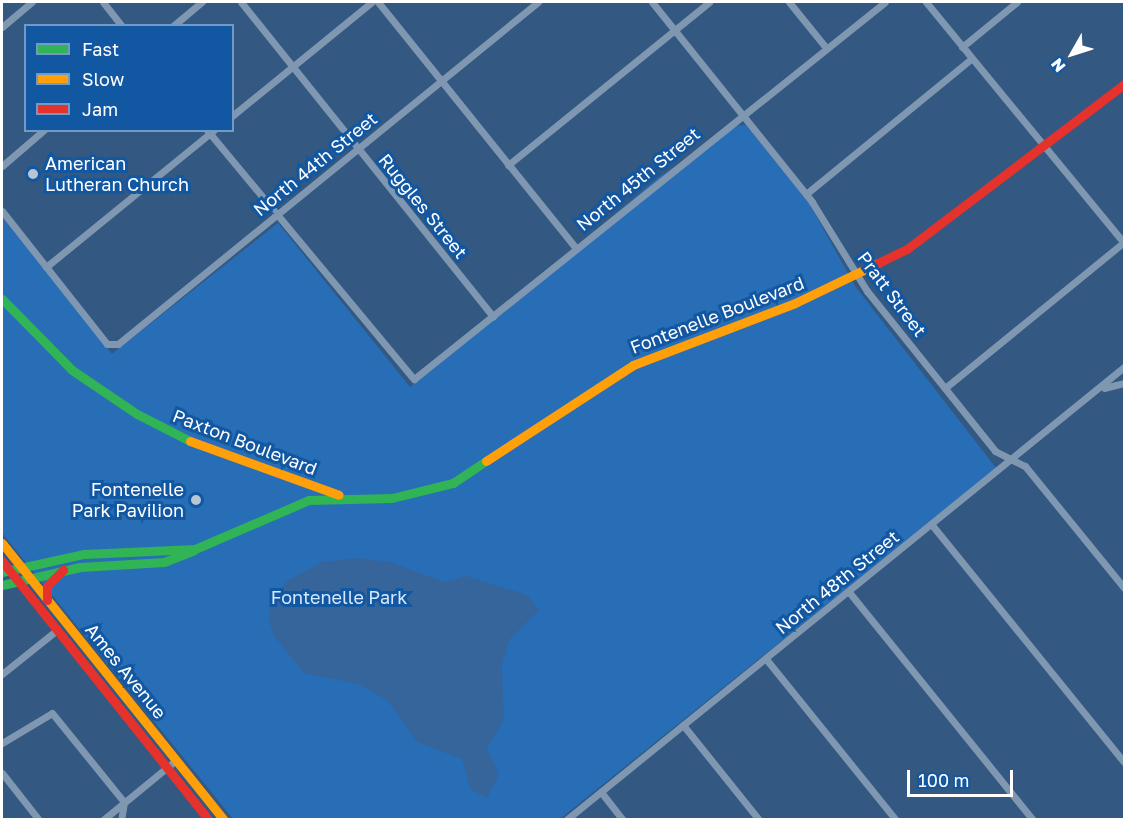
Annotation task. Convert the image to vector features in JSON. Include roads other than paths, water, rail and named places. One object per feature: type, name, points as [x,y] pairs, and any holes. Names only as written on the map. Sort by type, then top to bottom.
[{"type":"main road","name":"Fontenelle Boulevard","points":[[2,585],[63,570],[164,562],[309,500],[341,496],[392,498],[453,483],[633,365],[859,276],[950,221],[1125,84]]},
{"type":"main road","name":"Paxton Boulevard","points":[[2,299],[72,370],[137,414],[200,446],[341,496]]},
{"type":"main road","points":[[306,483],[309,500]]},
{"type":"main road","name":"Ames Avenue","points":[[2,543],[224,819]]},
{"type":"main road","name":"Fontenelle Boulevard","points":[[5,572],[84,554],[195,549]]},
{"type":"main road","name":"Ames Avenue","points":[[2,561],[5,572],[17,581],[209,819]]},
{"type":"main road","points":[[47,600],[47,586],[63,570]]},
{"type":"main road","points":[[80,659],[119,700],[132,705]]},
{"type":"street","points":[[2,27],[32,2]]},
{"type":"street","points":[[103,2],[121,24]]},
{"type":"street","points":[[175,24],[202,2]]},
{"type":"street","name":"Ruggles Street","points":[[241,2],[493,316]]},
{"type":"street","points":[[234,114],[372,2]]},
{"type":"street","points":[[378,2],[576,248]]},
{"type":"street","name":"North 44th Street","points":[[46,267],[109,345],[118,344],[538,2]]},
{"type":"street","name":"Pratt Street","points":[[652,2],[806,194],[859,276],[995,452],[1025,466],[1125,588]]},
{"type":"street","points":[[508,165],[709,2]]},
{"type":"street","points":[[789,2],[827,49]]},
{"type":"street","name":"North 45th Street","points":[[276,215],[411,380],[885,2]]},
{"type":"street","points":[[926,2],[1124,243],[945,388]]},
{"type":"street","points":[[962,47],[1017,2]]},
{"type":"street","points":[[806,194],[971,59]]},
{"type":"street","points":[[2,166],[42,132]]},
{"type":"street","points":[[2,211],[46,267],[210,132],[276,215]]},
{"type":"street","name":"North 48th Street","points":[[566,819],[1104,388],[1125,367]]},
{"type":"street","points":[[1104,388],[1125,383]]},
{"type":"street","points":[[932,525],[1125,762]]},
{"type":"street","points":[[849,592],[1034,819]]},
{"type":"street","points":[[2,674],[57,630]]},
{"type":"street","points":[[766,659],[896,819]]},
{"type":"street","points":[[2,743],[52,713],[124,802],[121,819]]},
{"type":"street","points":[[683,725],[759,819]]},
{"type":"street","points":[[103,819],[176,760]]},
{"type":"street","points":[[2,773],[39,819]]},
{"type":"street","points":[[600,792],[623,819]]},
{"type":"place","name":"American Lutheran Church","points":[[33,174]]},
{"type":"place","name":"Fontenelle Park Pavilion","points":[[196,500]]},
{"type":"park label","name":"Fontenelle Park","points":[[339,597]]}]
